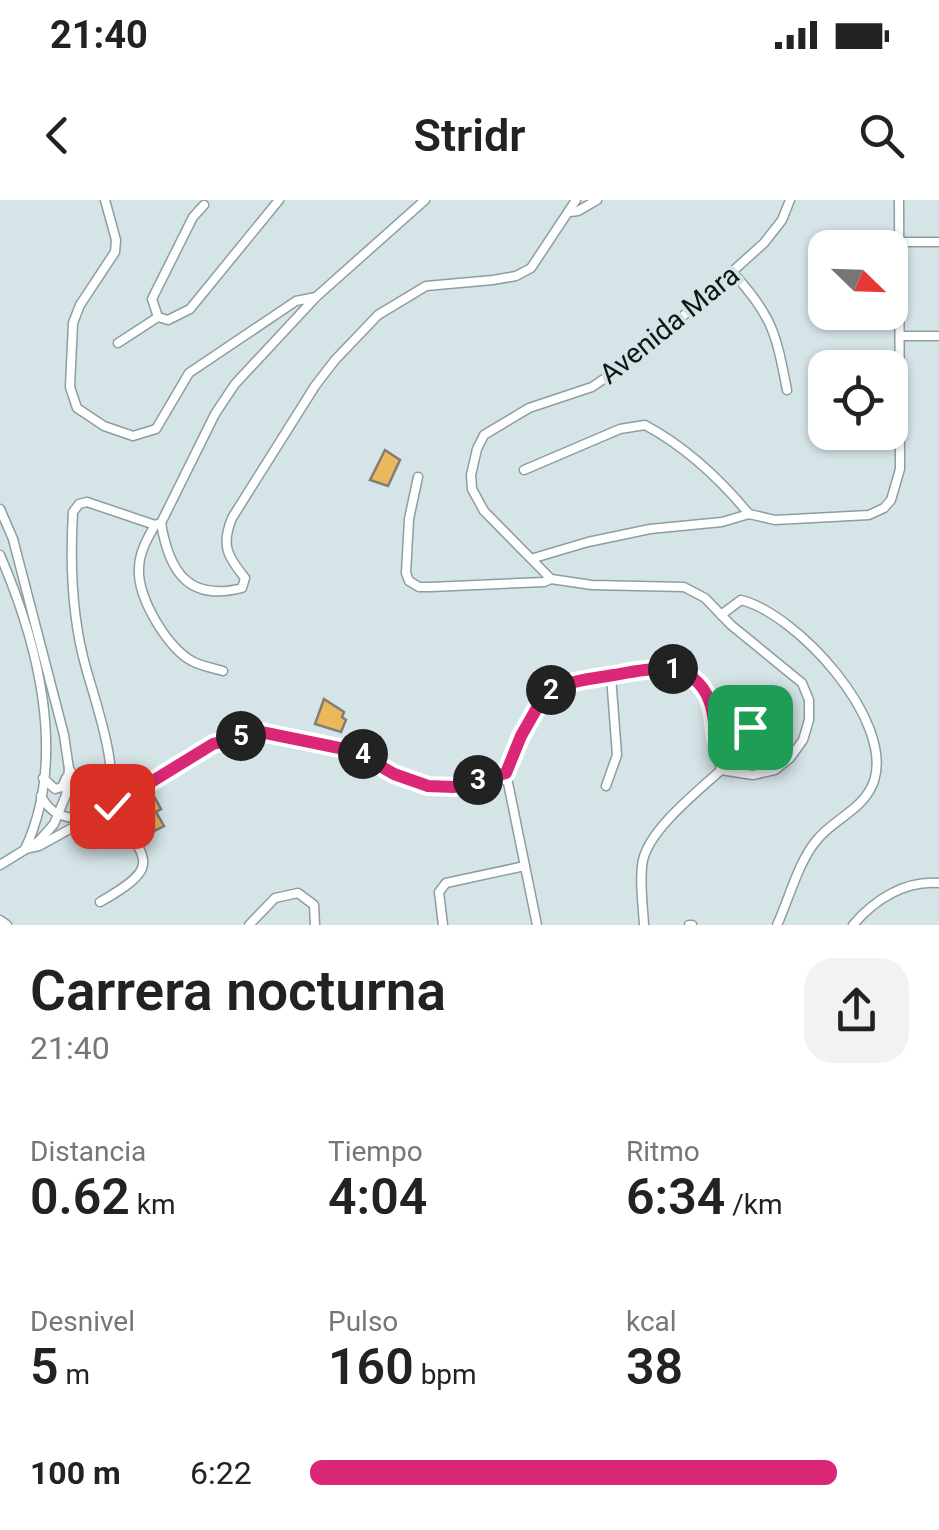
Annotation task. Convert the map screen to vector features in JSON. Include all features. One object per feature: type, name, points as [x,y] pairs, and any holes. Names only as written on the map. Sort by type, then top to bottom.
[{"type":"street","points":[[104,200],[116,240],[115,252],[80,305],[70,344],[70,387],[77,408],[104,426],[133,436],[156,429],[190,373],[296,300],[316,297]]},
{"type":"street","points":[[118,343],[158,317],[168,320],[190,308],[279,200]]},
{"type":"street","points":[[222,670],[192,661],[162,631],[146,602],[138,574],[141,553],[214,414],[236,384],[316,297],[425,200]]},
{"type":"street","points":[[158,524],[169,560],[194,586],[216,592],[242,588],[245,578],[225,549],[232,518],[335,360],[378,315],[426,286],[493,280],[516,276],[531,268],[576,200]]},
{"type":"street","points":[[570,212],[597,200]]},
{"type":"street","name":"Avenida Mara","points":[[551,579],[484,511],[472,489],[473,462],[484,435],[528,408],[592,387],[616,372],[734,274],[774,234],[790,200]]},
{"type":"street","points":[[900,200],[900,230]]},
{"type":"street","points":[[158,317],[152,299],[193,216],[204,205]]},
{"type":"street","points":[[908,242],[939,242]]},
{"type":"street","points":[[734,274],[774,327],[788,390]]},
{"type":"street","points":[[534,558],[650,529],[722,522],[749,514],[775,520],[858,517],[876,512],[892,500],[900,469],[902,330]]},
{"type":"street","points":[[902,336],[939,336]]},
{"type":"street","points":[[524,470],[620,429],[645,425],[680,447],[723,483],[749,514]]},
{"type":"street","points":[[418,477],[406,573],[409,581],[419,587],[551,579],[592,585],[684,587],[705,598],[748,640],[786,668],[802,684],[809,700],[809,720],[802,740],[775,770],[753,775],[722,770]]},
{"type":"street","points":[[100,902],[132,882],[144,862],[143,852],[112,806],[102,718],[86,669],[76,616],[73,512],[78,504],[86,502],[158,524]]},
{"type":"street","points":[[0,509],[13,539],[70,769],[66,795],[48,832],[0,865]]},
{"type":"street","points":[[0,555],[38,672],[45,728],[41,796],[25,850]]},
{"type":"street","points":[[721,615],[741,600],[753,603],[802,638],[850,695],[872,733],[876,751],[877,765],[866,798],[810,848],[777,925]]},
{"type":"street","points":[[537,925],[506,773],[546,692],[611,676],[665,668],[681,671],[697,681],[709,699],[722,770]]},
{"type":"street","points":[[606,786],[617,755],[611,676]]},
{"type":"street","points":[[716,738],[750,727]]},
{"type":"street","points":[[25,850],[112,806],[213,744],[261,732],[354,751],[394,774],[428,786],[454,787],[506,773]]},
{"type":"street","points":[[70,769],[78,794],[84,799],[98,801],[113,789]]},
{"type":"street","points":[[43,778],[58,789],[70,769]]},
{"type":"street","points":[[644,925],[642,865],[646,850],[654,836],[722,770]]},
{"type":"street","points":[[41,796],[59,815],[87,818]]},
{"type":"street","points":[[443,925],[439,892],[446,883],[526,866]]},
{"type":"street","points":[[853,925],[896,890],[939,884]]},
{"type":"street","points":[[249,925],[275,898],[298,893],[314,905],[315,925]]},
{"type":"street","points":[[0,920],[7,925]]},
{"type":"building","points":[[385,450],[400,460],[388,486],[370,480]]},
{"type":"building","points":[[324,699],[344,712],[342,717],[346,720],[341,732],[315,724]]},
{"type":"building","points":[[155,798],[161,809],[156,812],[164,826],[150,833],[142,820],[137,823],[132,814]]},
{"type":"route","points":[[112,806],[213,744],[261,732],[354,751],[414,782],[454,787],[506,773],[546,692],[589,678],[640,670],[681,671],[697,681],[709,699],[716,738],[750,727]]}]
